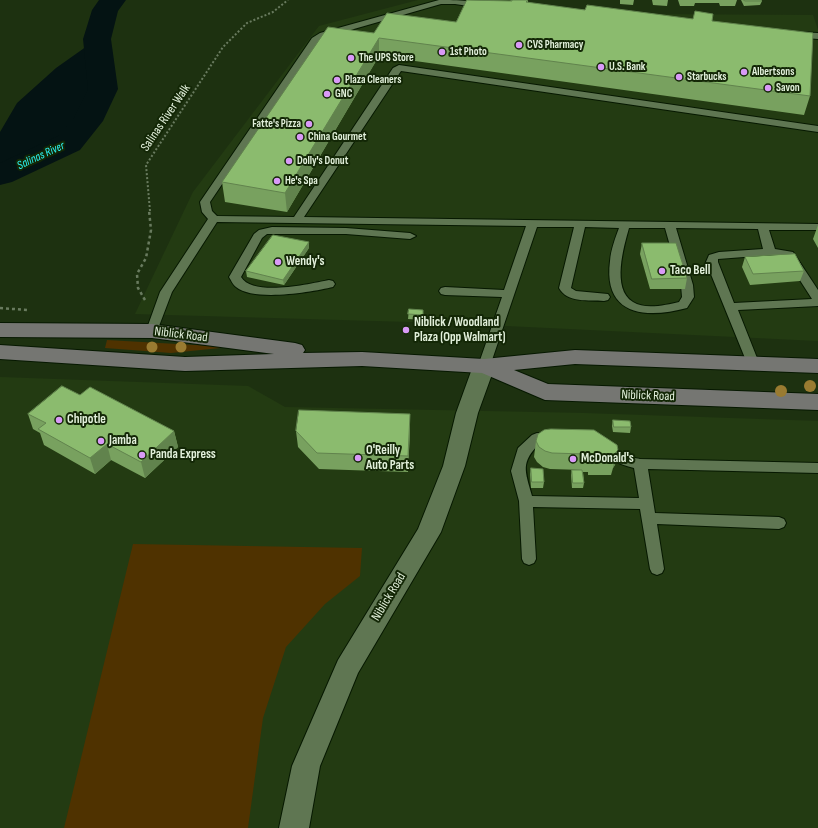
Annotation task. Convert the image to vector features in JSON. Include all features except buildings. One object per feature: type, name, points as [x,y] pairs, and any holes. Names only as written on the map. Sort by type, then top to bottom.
[{"type":"main road","name":"Niblick Road","points":[[7,330],[152,331],[362,360]]},
{"type":"main road","name":"Niblick Road","points":[[0,352],[185,364],[362,360],[484,366],[575,357],[818,366]]},
{"type":"main road","name":"Niblick Road","points":[[484,366],[545,392],[818,402]]},
{"type":"street","name":"Niblick Road","points":[[294,828],[306,766],[347,668],[429,532],[454,466],[467,413],[484,366]]},
{"type":"lane","points":[[494,6],[454,1],[440,2],[323,35],[315,40],[205,202],[207,212],[214,219],[818,227]]},
{"type":"lane","points":[[790,34],[818,36]]},
{"type":"lane","points":[[296,220],[392,76],[399,68],[818,129]]},
{"type":"lane","points":[[152,331],[166,292],[214,219]]},
{"type":"lane","points":[[484,366],[533,223]]},
{"type":"lane","points":[[580,224],[566,288],[567,292],[574,295],[604,297]]},
{"type":"lane","points":[[625,224],[614,266],[619,293],[624,303],[635,308],[658,309],[683,305],[688,297],[687,285],[670,225]]},
{"type":"lane","points":[[762,226],[770,252]]},
{"type":"lane","points":[[329,284],[291,291],[258,290],[242,288],[236,282],[235,277],[258,236],[263,232],[272,230],[346,231],[410,236]]},
{"type":"lane","points":[[731,307],[818,301],[789,254],[770,252],[719,254],[713,257],[712,262],[753,363]]},
{"type":"lane","points":[[445,290],[509,294]]},
{"type":"lane","points":[[528,559],[526,501],[518,472],[523,452],[537,438],[569,437]]},
{"type":"lane","points":[[592,440],[599,441],[620,459],[640,464],[818,468]]},
{"type":"lane","points":[[640,464],[657,569]]},
{"type":"lane","points":[[526,501],[646,504]]},
{"type":"lane","points":[[649,518],[779,523]]},
{"type":"path","name":"Salinas River Walk","points":[[144,305],[145,299],[138,288],[137,274],[146,258],[151,230],[146,165],[223,47],[248,24],[273,12],[288,0]]},
{"type":"path","points":[[0,308],[33,310]]},
{"type":"path","points":[[7,330],[27,310]]},
{"type":"shaded area","points":[[418,0],[504,0],[622,14],[813,15],[818,30],[818,341],[445,323],[135,314],[193,192],[319,26]]},
{"type":"shaded area","points":[[97,39],[103,89],[88,121],[69,143],[0,175],[0,132],[17,103],[56,68]]},
{"type":"shaded area","points":[[107,340],[230,347],[171,353],[105,348]]},
{"type":"shaded area","points":[[0,377],[248,386],[285,407],[584,413],[818,421],[818,828],[0,828]]},
{"type":"shaded area","points":[[133,544],[362,548],[360,576],[325,604],[286,647],[263,718],[248,828],[64,828]]},
{"type":"waterway","name":"Salinas River","points":[[0,175],[69,143],[88,121],[103,89],[97,39],[105,10],[113,0]]},
{"type":"place","name":"CVS Pharmacy","points":[[519,45]]},
{"type":"place","name":"1st Photo","points":[[442,52]]},
{"type":"place","name":"The UPS Store","points":[[351,58]]},
{"type":"place","name":"U.S. Bank","points":[[601,67]]},
{"type":"place","name":"Albertsons","points":[[744,72]]},
{"type":"place","name":"Starbucks","points":[[679,77]]},
{"type":"place","name":"Plaza Cleaners","points":[[337,80]]},
{"type":"place","name":"Savon","points":[[768,88]]},
{"type":"place","name":"GNC","points":[[327,94]]},
{"type":"place","name":"Fatte's Pizza","points":[[309,124]]},
{"type":"place","name":"China Gourmet","points":[[300,137]]},
{"type":"place","name":"Dolly's Donut","points":[[289,161]]},
{"type":"place","name":"He's Spa","points":[[277,181]]},
{"type":"place","name":"Wendy's","points":[[278,262]]},
{"type":"place","name":"Taco Bell","points":[[662,271]]},
{"type":"place","name":"Niblick / Woodland Plaza (Opp Walmart)","points":[[406,330]]},
{"type":"place","name":"Chipotle","points":[[59,420]]},
{"type":"place","name":"Jamba","points":[[101,441]]},
{"type":"place","name":"Panda Express","points":[[142,455]]},
{"type":"place","name":"O'Reilly Auto Parts","points":[[358,458]]},
{"type":"place","name":"McDonald's","points":[[573,459]]}]
